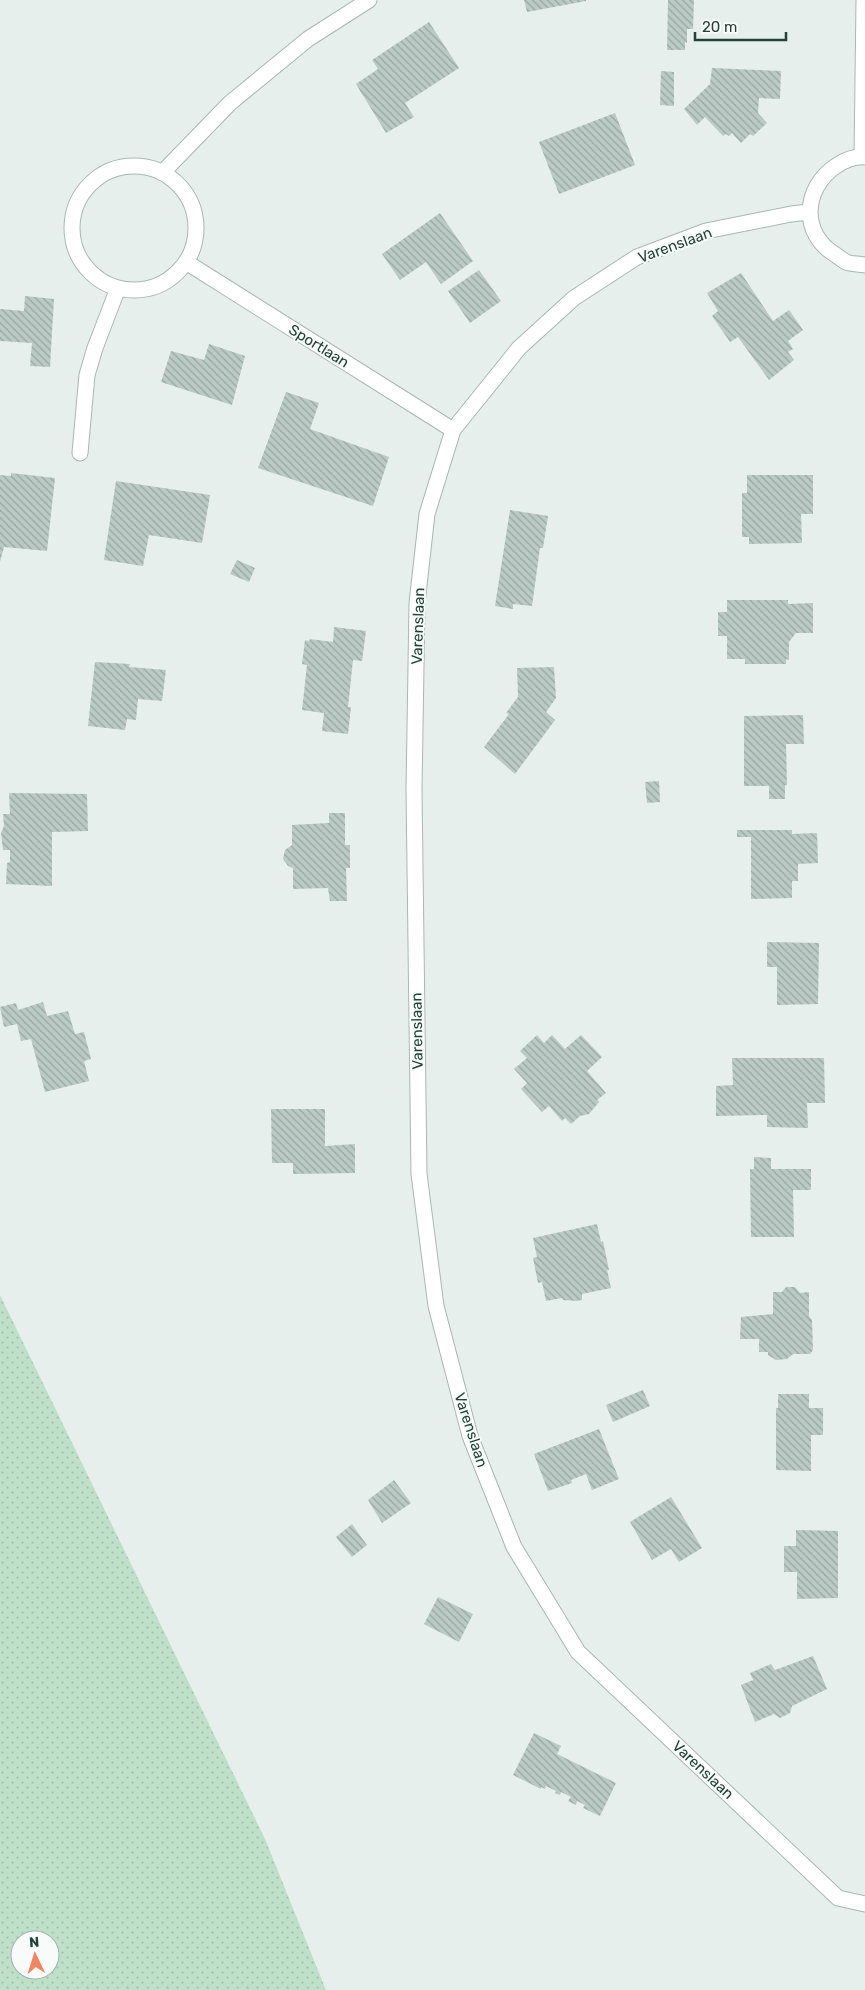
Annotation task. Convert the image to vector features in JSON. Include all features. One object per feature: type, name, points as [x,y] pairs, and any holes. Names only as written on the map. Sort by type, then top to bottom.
[{"type":"street","points":[[162,173],[230,103],[308,39],[369,0]]},
{"type":"street","points":[[864,0],[861,132],[863,157],[845,160],[824,174],[811,196],[809,212],[813,230],[827,250],[848,263],[865,264]]},
{"type":"street","points":[[148,167],[162,173],[179,185],[191,204],[196,224],[195,241],[186,262],[171,278],[152,288],[130,290],[118,288],[93,275],[79,258],[72,238],[72,216],[80,196],[95,179],[113,169],[148,167]]},
{"type":"street","name":"Varenslaan","points":[[809,212],[706,231],[638,257],[574,298],[519,348],[453,430],[427,514],[417,603],[414,800],[419,1174],[436,1306],[470,1436],[514,1548],[578,1652],[838,1898],[865,1904]]},
{"type":"street","name":"Sportlaan","points":[[186,262],[453,430]]},
{"type":"street","points":[[80,453],[87,375],[95,348],[118,288]]},
{"type":"green space","points":[[0,1295],[265,1839],[326,1990],[0,1990]]},
{"type":"building","points":[[524,0],[586,0],[586,1],[527,12]]},
{"type":"building","points":[[668,0],[694,0],[693,29],[687,29],[685,50],[667,50]]},
{"type":"building","points":[[429,22],[459,68],[405,103],[414,117],[386,133],[356,84],[378,69],[372,60]]},
{"type":"building","points":[[712,68],[781,71],[780,99],[759,98],[758,113],[767,123],[753,136],[750,134],[741,143],[732,133],[729,136],[726,134],[723,136],[705,117],[697,125],[684,109],[710,84]]},
{"type":"building","points":[[661,71],[674,72],[674,106],[660,105]]},
{"type":"building","points":[[615,113],[635,165],[559,194],[539,142]]},
{"type":"building","points":[[440,213],[473,261],[441,284],[426,262],[400,280],[382,254]]},
{"type":"building","points":[[479,270],[501,301],[470,323],[448,291]]},
{"type":"building","points":[[741,273],[773,321],[789,310],[803,330],[788,341],[793,349],[788,352],[794,360],[769,380],[738,337],[730,342],[712,316],[718,311],[707,293]]},
{"type":"building","points":[[25,296],[54,299],[50,367],[30,366],[32,343],[0,341],[0,309],[24,311]]},
{"type":"building","points":[[209,344],[245,356],[232,405],[161,382],[171,351],[204,360]]},
{"type":"building","points":[[286,392],[319,403],[310,429],[389,457],[373,506],[258,468]]},
{"type":"building","points":[[11,473],[55,478],[47,551],[4,547],[0,562],[0,475],[11,476]]},
{"type":"building","points":[[747,475],[813,475],[813,514],[801,514],[802,543],[749,544],[749,537],[742,537],[742,493],[747,493]]},
{"type":"building","points":[[116,481],[210,495],[202,543],[149,535],[143,566],[104,560]]},
{"type":"building","points":[[510,510],[548,516],[543,548],[540,548],[532,606],[513,604],[513,609],[495,606]]},
{"type":"building","points":[[237,560],[255,568],[249,582],[230,574]]},
{"type":"building","points":[[727,600],[788,600],[788,604],[813,603],[813,633],[796,633],[789,642],[789,660],[786,659],[786,664],[745,664],[745,659],[727,659],[727,636],[718,636],[718,612],[727,612]]},
{"type":"building","points":[[334,627],[366,631],[362,661],[353,660],[348,707],[351,707],[348,734],[322,731],[324,713],[302,710],[307,665],[302,664],[305,640],[333,642]]},
{"type":"building","points":[[95,662],[130,664],[129,667],[166,670],[162,701],[138,699],[136,720],[127,719],[125,730],[88,726]]},
{"type":"building","points":[[554,667],[556,698],[546,712],[555,720],[515,774],[484,747],[509,714],[506,713],[518,697],[517,668]]},
{"type":"building","points":[[803,715],[804,744],[786,744],[787,785],[785,785],[785,799],[769,799],[769,786],[744,786],[744,716]]},
{"type":"building","points":[[659,781],[660,802],[647,803],[645,782]]},
{"type":"building","points":[[9,793],[87,794],[88,831],[52,832],[52,886],[6,884],[10,850],[3,850],[1,833],[4,826],[3,814],[10,814]]},
{"type":"building","points":[[329,813],[345,813],[345,845],[350,845],[350,868],[346,868],[347,901],[330,901],[328,888],[293,889],[293,868],[288,866],[283,859],[285,850],[292,845],[292,825],[329,823]]},
{"type":"building","points":[[737,830],[792,830],[792,834],[817,833],[818,863],[798,864],[798,881],[792,881],[792,898],[751,899],[751,837],[737,837]]},
{"type":"building","points":[[767,942],[819,943],[818,1004],[777,1005],[777,967],[767,967]]},
{"type":"building","points":[[43,1002],[47,1016],[68,1011],[75,1034],[84,1032],[91,1059],[84,1061],[89,1081],[45,1092],[31,1039],[21,1041],[17,1024],[4,1027],[0,1007],[16,1003],[18,1010]]},
{"type":"building","points":[[537,1035],[544,1043],[552,1035],[565,1049],[581,1035],[602,1057],[587,1071],[606,1093],[597,1100],[599,1102],[589,1114],[580,1116],[571,1124],[565,1118],[562,1121],[549,1106],[542,1112],[521,1089],[527,1083],[514,1069],[527,1058],[520,1051]]},
{"type":"building","points":[[732,1058],[824,1058],[825,1103],[807,1103],[808,1128],[767,1127],[767,1115],[716,1116],[716,1086],[733,1085]]},
{"type":"building","points":[[271,1109],[325,1109],[325,1146],[355,1144],[355,1173],[293,1174],[293,1163],[272,1163]]},
{"type":"building","points":[[754,1157],[771,1158],[771,1169],[811,1169],[811,1190],[793,1190],[794,1237],[751,1237],[750,1169],[754,1169]]},
{"type":"building","points":[[597,1224],[601,1242],[603,1241],[611,1288],[582,1294],[582,1300],[577,1301],[563,1300],[562,1298],[546,1301],[542,1282],[538,1283],[533,1258],[537,1257],[533,1238]]},
{"type":"building","points":[[786,1287],[795,1287],[800,1293],[809,1292],[809,1316],[812,1320],[813,1350],[810,1354],[793,1354],[787,1359],[776,1360],[768,1355],[768,1352],[759,1352],[759,1339],[740,1339],[741,1317],[773,1314],[773,1292],[782,1292]]},
{"type":"building","points":[[643,1390],[650,1406],[613,1422],[606,1405]]},
{"type":"building","points":[[778,1394],[809,1394],[809,1408],[823,1408],[823,1435],[811,1435],[811,1471],[776,1470],[776,1408],[778,1408]]},
{"type":"building","points":[[599,1429],[619,1479],[592,1490],[586,1474],[571,1480],[572,1483],[548,1491],[534,1454]]},
{"type":"building","points":[[394,1480],[411,1503],[382,1523],[368,1500]]},
{"type":"building","points":[[671,1497],[702,1548],[679,1562],[671,1549],[652,1560],[630,1522]]},
{"type":"building","points":[[352,1524],[367,1545],[352,1557],[336,1537]]},
{"type":"building","points":[[796,1530],[838,1531],[838,1598],[797,1599],[797,1572],[784,1572],[784,1546],[796,1546]]},
{"type":"building","points":[[438,1597],[473,1614],[459,1642],[424,1624]]},
{"type":"building","points":[[813,1656],[827,1689],[792,1706],[790,1713],[780,1718],[774,1714],[755,1722],[741,1685],[753,1680],[750,1673],[771,1664],[775,1670]]},
{"type":"building","points":[[534,1733],[561,1746],[557,1754],[616,1783],[600,1816],[583,1808],[585,1805],[577,1801],[576,1805],[568,1801],[571,1797],[561,1792],[560,1795],[546,1786],[545,1789],[541,1787],[541,1789],[513,1775]]}]
